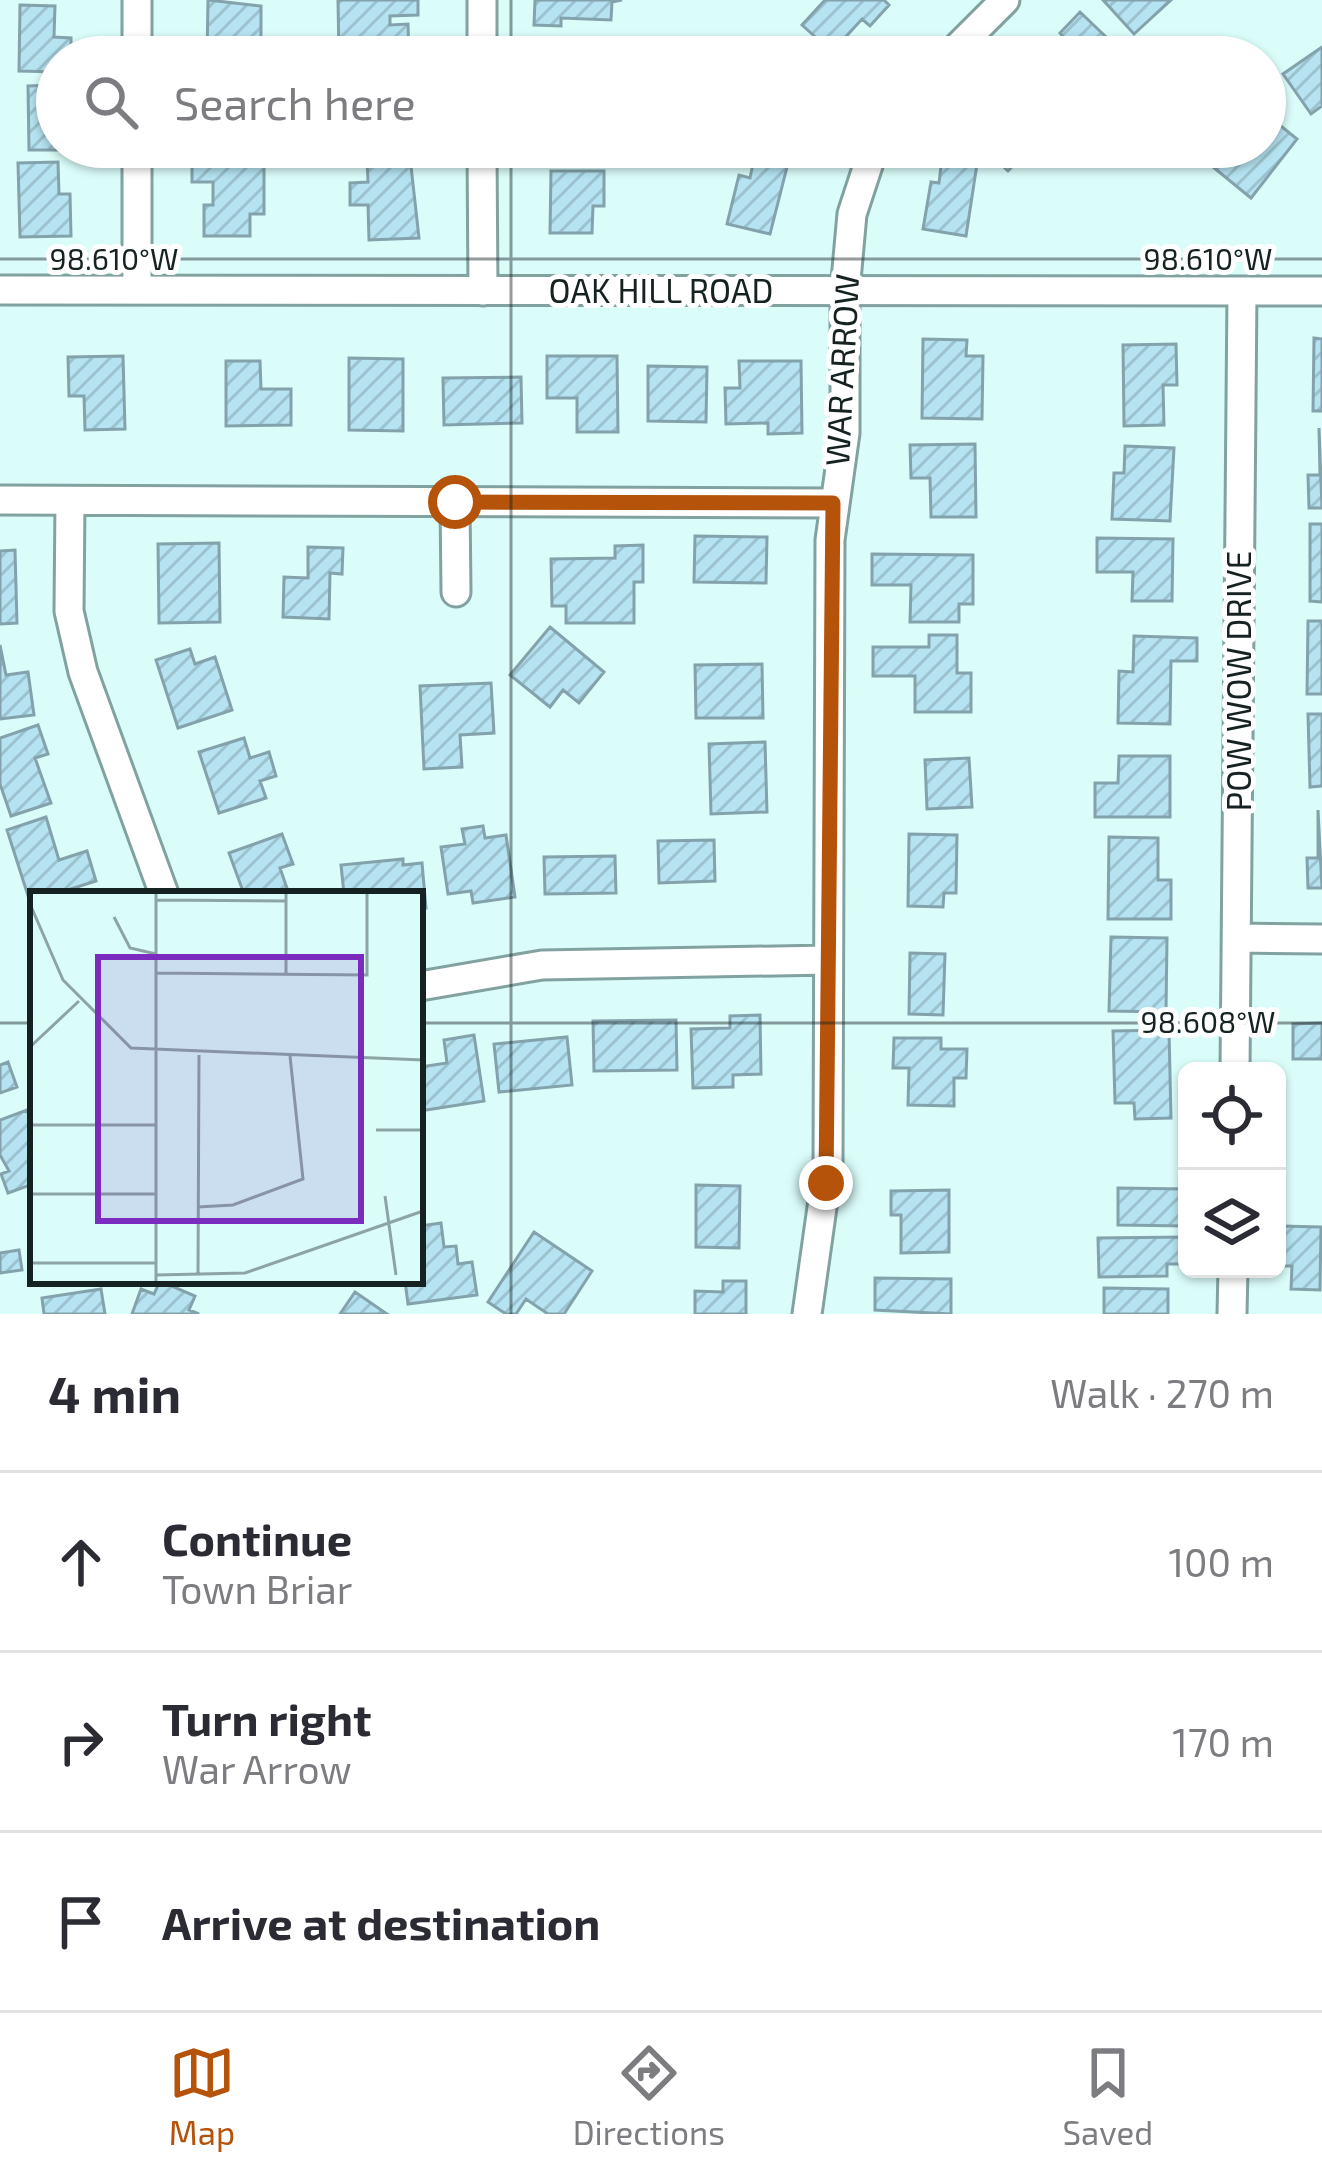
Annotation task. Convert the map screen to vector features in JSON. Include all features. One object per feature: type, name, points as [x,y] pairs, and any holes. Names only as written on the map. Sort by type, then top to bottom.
[{"type":"street","points":[[137,0],[137,36]]},
{"type":"street","points":[[482,0],[482,36]]},
{"type":"street","points":[[969,36],[1005,0]]},
{"type":"street","points":[[137,168],[137,290]]},
{"type":"street","points":[[482,168],[483,291]]},
{"type":"street","name":"WAR ARROW","points":[[807,1314],[828,1165],[833,503],[845,433],[845,291],[852,214],[867,168]]},
{"type":"street","name":"OAK HILL ROAD","points":[[0,290],[1322,291]]},
{"type":"street","name":"POW WOW DRIVE","points":[[1235,1062],[1242,291]]},
{"type":"street","points":[[0,500],[833,503]]},
{"type":"street","points":[[70,501],[69,611],[82,672],[163,891]]},
{"type":"street","points":[[455,502],[456,592]]},
{"type":"street","points":[[1237,938],[1322,939]]},
{"type":"street","points":[[423,985],[542,965],[828,960]]},
{"type":"street","points":[[1232,1314],[1233,1278]]},
{"type":"building","points":[[208,0],[261,6],[261,36],[207,36]]},
{"type":"building","points":[[338,0],[418,0],[418,15],[390,16],[390,25],[408,24],[408,36],[339,36]]},
{"type":"building","points":[[535,0],[622,0],[612,2],[611,20],[561,18],[561,26],[534,25]]},
{"type":"building","points":[[825,0],[884,0],[889,5],[870,26],[862,19],[847,36],[814,36],[802,25]]},
{"type":"building","points":[[1103,0],[1171,0],[1134,34]]},
{"type":"building","points":[[20,5],[55,6],[54,36],[36,36],[36,71],[19,71]]},
{"type":"building","points":[[1080,12],[1105,36],[1062,36],[1060,33]]},
{"type":"building","points":[[1322,47],[1322,106],[1311,114],[1286,72]]},
{"type":"building","points":[[28,86],[36,86],[36,150],[29,150]]},
{"type":"building","points":[[1286,130],[1297,139],[1286,153]]},
{"type":"building","points":[[18,163],[58,168],[59,194],[70,194],[71,236],[20,237]]},
{"type":"building","points":[[192,168],[264,168],[264,214],[250,214],[250,236],[204,236],[204,205],[213,205],[213,182],[192,182]]},
{"type":"building","points":[[367,168],[411,168],[419,238],[369,240],[368,205],[350,205],[350,183],[368,182]]},
{"type":"building","points":[[752,168],[787,168],[770,234],[727,224],[739,175],[750,178]]},
{"type":"building","points":[[941,168],[976,168],[966,236],[923,229],[931,182],[939,183]]},
{"type":"building","points":[[1214,168],[1274,168],[1251,198]]},
{"type":"building","points":[[551,171],[604,171],[604,206],[593,206],[592,233],[550,233]]},
{"type":"building","points":[[1314,338],[1322,339],[1322,411],[1313,411]]},
{"type":"building","points":[[923,339],[967,340],[966,356],[983,356],[982,419],[922,418]]},
{"type":"building","points":[[1176,344],[1177,385],[1163,385],[1164,425],[1124,426],[1123,345]]},
{"type":"building","points":[[123,356],[125,429],[85,430],[84,396],[69,396],[68,357]]},
{"type":"building","points":[[547,356],[617,356],[618,432],[577,432],[577,398],[547,398]]},
{"type":"building","points":[[349,358],[403,359],[403,431],[349,430]]},
{"type":"building","points":[[226,361],[260,361],[261,389],[291,389],[291,425],[226,426]]},
{"type":"building","points":[[739,361],[801,361],[802,433],[768,434],[768,423],[726,424],[725,388],[740,388]]},
{"type":"building","points":[[648,366],[707,367],[706,422],[648,421]]},
{"type":"building","points":[[521,377],[522,423],[444,425],[443,378]]},
{"type":"building","points":[[1319,428],[1322,508],[1309,508],[1308,475],[1320,475]]},
{"type":"building","points":[[975,444],[976,517],[931,517],[930,478],[911,478],[910,445]]},
{"type":"building","points":[[1125,446],[1174,448],[1170,521],[1112,519],[1114,473],[1124,473]]},
{"type":"building","points":[[1310,524],[1322,524],[1322,602],[1310,601]]},
{"type":"building","points":[[695,536],[767,537],[766,583],[694,582]]},
{"type":"building","points":[[1097,538],[1173,539],[1172,601],[1132,601],[1133,572],[1097,572]]},
{"type":"building","points":[[219,543],[220,622],[159,623],[158,544]]},
{"type":"building","points":[[643,545],[643,582],[634,582],[634,623],[566,623],[566,606],[552,606],[551,559],[615,558],[615,546]]},
{"type":"building","points":[[308,547],[343,548],[342,574],[330,573],[329,619],[283,617],[284,577],[308,578]]},
{"type":"building","points":[[15,550],[17,623],[0,624],[0,551]]},
{"type":"building","points":[[872,554],[973,555],[973,604],[959,604],[959,622],[910,622],[911,585],[872,585]]},
{"type":"building","points":[[1308,621],[1322,621],[1322,694],[1307,694]]},
{"type":"building","points":[[550,627],[604,672],[579,703],[563,690],[550,707],[510,675]]},
{"type":"building","points":[[929,635],[957,635],[957,673],[971,673],[971,712],[915,712],[915,676],[873,676],[873,647],[929,647]]},
{"type":"building","points":[[1134,636],[1197,638],[1197,661],[1171,661],[1170,724],[1118,723],[1119,671],[1133,672]]},
{"type":"building","points":[[0,645],[6,675],[28,672],[34,715],[0,719]]},
{"type":"building","points":[[190,649],[195,664],[215,657],[232,710],[178,728],[156,660]]},
{"type":"building","points":[[762,664],[763,718],[696,718],[695,665]]},
{"type":"building","points":[[491,683],[494,733],[460,735],[462,767],[424,769],[420,686]]},
{"type":"building","points":[[1308,714],[1322,714],[1322,786],[1310,787]]},
{"type":"building","points":[[38,725],[48,754],[35,758],[51,803],[11,816],[0,784],[0,738]]},
{"type":"building","points":[[244,738],[250,758],[269,752],[276,776],[260,781],[266,798],[219,813],[199,752]]},
{"type":"building","points":[[765,742],[767,812],[711,814],[709,744]]},
{"type":"building","points":[[1119,756],[1170,756],[1170,817],[1095,817],[1095,783],[1118,783]]},
{"type":"building","points":[[969,758],[972,807],[927,809],[925,760]]},
{"type":"building","points":[[1318,810],[1322,888],[1308,888],[1307,858],[1318,858]]},
{"type":"building","points":[[46,817],[59,860],[87,851],[96,881],[64,891],[30,891],[30,902],[7,830]]},
{"type":"building","points":[[483,826],[485,838],[506,835],[515,897],[473,903],[471,891],[448,894],[441,847],[465,844],[462,829]]},
{"type":"building","points":[[282,834],[293,864],[280,868],[288,891],[243,891],[229,853]]},
{"type":"building","points":[[909,834],[957,835],[956,893],[944,893],[943,907],[908,906]]},
{"type":"building","points":[[1109,837],[1158,838],[1158,880],[1171,880],[1171,919],[1108,919]]},
{"type":"building","points":[[714,840],[715,881],[659,883],[658,841]]},
{"type":"building","points":[[615,856],[616,893],[545,894],[544,857]]},
{"type":"building","points":[[403,859],[403,865],[422,863],[426,908],[423,891],[344,891],[341,865]]},
{"type":"building","points":[[1111,937],[1167,938],[1166,1012],[1109,1011]]},
{"type":"building","points":[[910,953],[945,954],[943,1015],[909,1014]]},
{"type":"building","points":[[760,1015],[761,1074],[733,1075],[733,1087],[693,1088],[691,1029],[730,1028],[730,1016]]},
{"type":"building","points":[[676,1020],[677,1070],[594,1071],[593,1021]]},
{"type":"building","points":[[1322,1023],[1322,1059],[1293,1059],[1293,1024]]},
{"type":"building","points":[[1169,1030],[1171,1118],[1135,1119],[1134,1103],[1115,1103],[1113,1031]]},
{"type":"building","points":[[474,1035],[484,1101],[423,1111],[423,1067],[447,1063],[444,1040]]},
{"type":"building","points":[[567,1037],[572,1085],[499,1092],[494,1044]]},
{"type":"building","points":[[894,1038],[941,1038],[941,1049],[967,1049],[966,1078],[954,1078],[954,1106],[908,1105],[909,1068],[893,1068]]},
{"type":"building","points":[[8,1062],[17,1087],[0,1093],[0,1065]]},
{"type":"building","points":[[27,1110],[30,1118],[30,1185],[8,1193],[1,1174],[9,1171],[0,1155],[0,1120]]},
{"type":"building","points":[[696,1185],[740,1186],[739,1248],[696,1247]]},
{"type":"building","points":[[1118,1188],[1178,1189],[1178,1226],[1118,1225]]},
{"type":"building","points":[[949,1190],[949,1252],[901,1253],[901,1215],[891,1215],[891,1191]]},
{"type":"building","points":[[441,1223],[444,1247],[456,1246],[458,1264],[472,1262],[477,1295],[408,1304],[405,1284],[423,1284],[423,1226]]},
{"type":"building","points":[[1286,1226],[1321,1227],[1320,1290],[1291,1289],[1292,1266],[1286,1266]]},
{"type":"building","points":[[534,1232],[592,1271],[564,1314],[548,1314],[526,1299],[516,1314],[506,1314],[488,1302]]},
{"type":"building","points":[[1178,1237],[1178,1264],[1167,1264],[1167,1276],[1099,1277],[1098,1238]]},
{"type":"building","points":[[19,1250],[22,1270],[0,1273],[0,1253]]},
{"type":"building","points":[[875,1278],[951,1279],[951,1314],[875,1310]]},
{"type":"building","points":[[723,1281],[746,1281],[746,1314],[695,1314],[695,1291],[723,1292]]},
{"type":"building","points":[[159,1284],[167,1284],[195,1296],[189,1310],[199,1314],[132,1314],[141,1289],[154,1294]]},
{"type":"building","points":[[1104,1288],[1168,1289],[1168,1314],[1104,1314]]},
{"type":"building","points":[[101,1289],[105,1314],[44,1314],[42,1298]]},
{"type":"building","points":[[355,1292],[387,1314],[340,1314]]},
{"type":"route","points":[[455,502],[833,503],[826,1183]]}]
